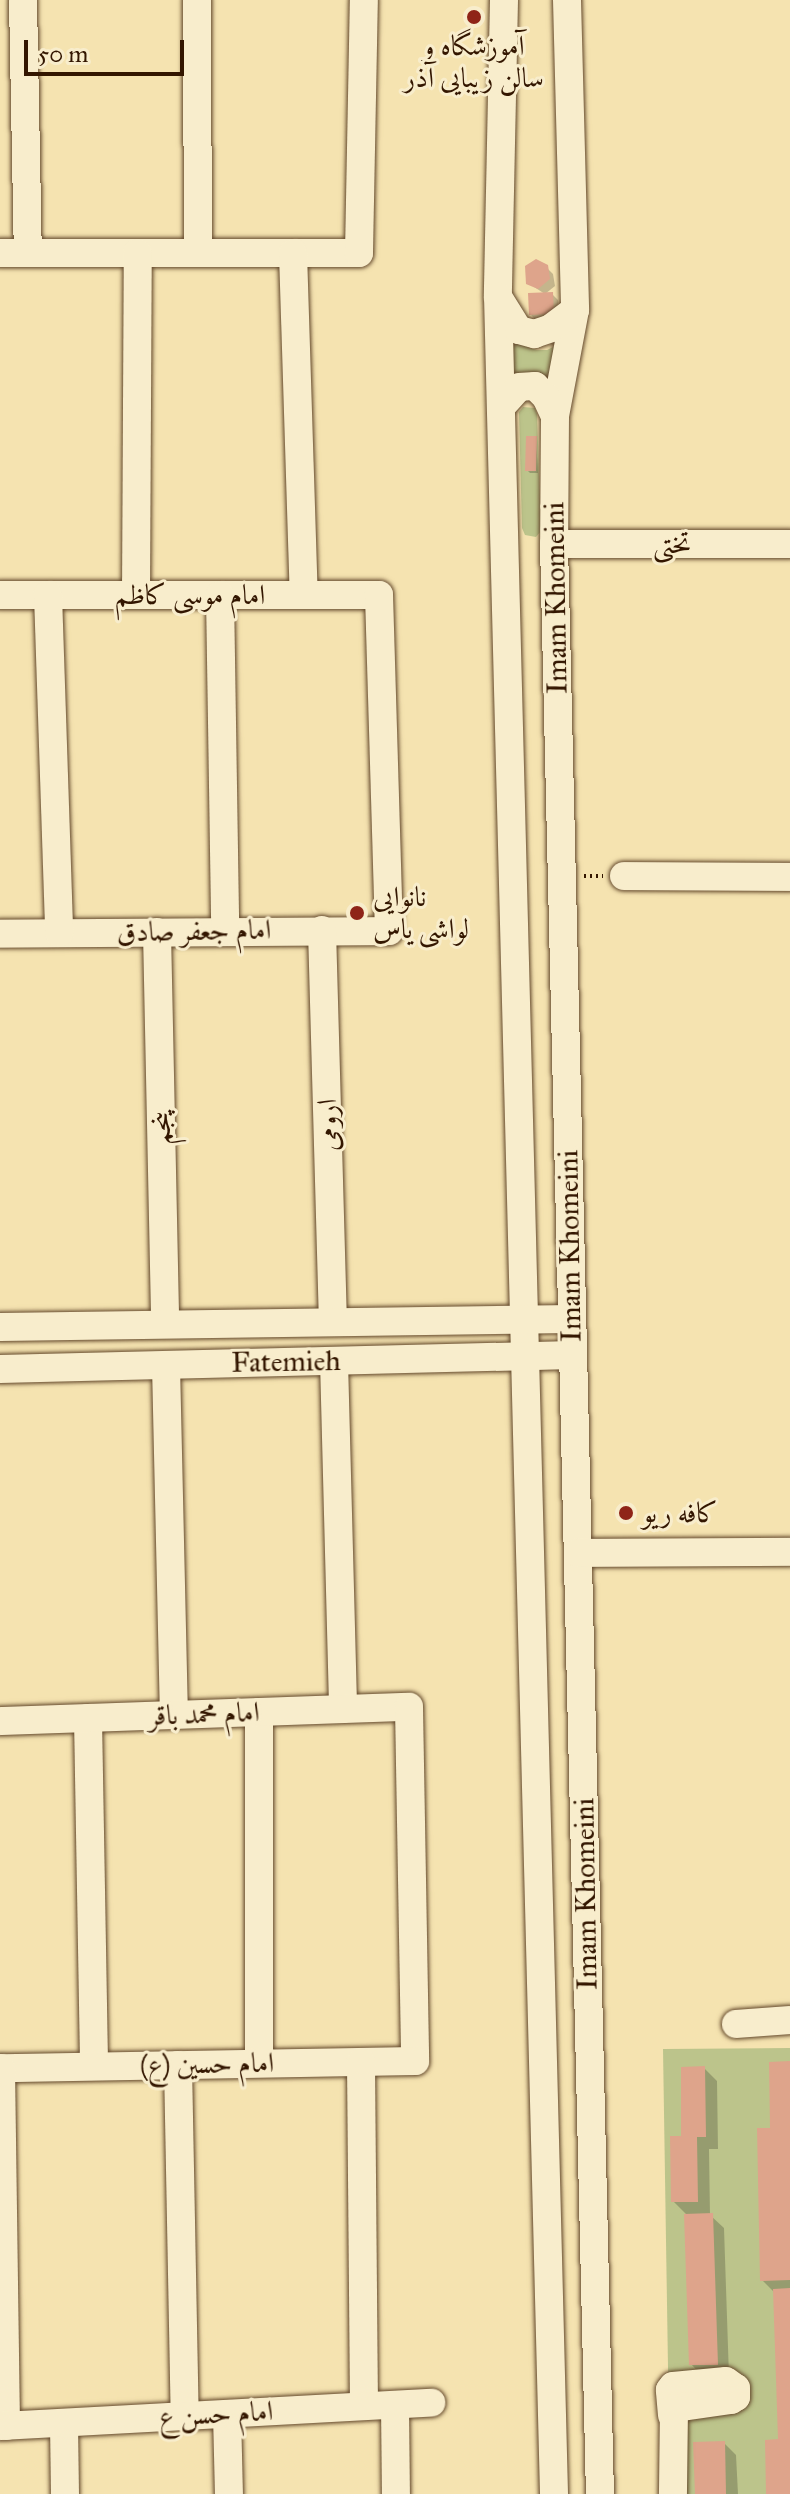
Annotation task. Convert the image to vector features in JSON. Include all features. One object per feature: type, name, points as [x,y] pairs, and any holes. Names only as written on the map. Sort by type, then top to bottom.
[{"type":"street","points":[[23,0],[14,253],[359,253],[364,0]]},
{"type":"street","points":[[197,0],[198,253]]},
{"type":"street","name":"Imam Khomeini","points":[[504,0],[498,296],[528,1356],[554,2494]]},
{"type":"street","name":"Imam Khomeini","points":[[567,0],[575,310],[555,416],[554,544],[600,2494]]},
{"type":"street","points":[[136,595],[138,253]]},
{"type":"street","points":[[293,253],[304,595]]},
{"type":"street","points":[[498,296],[519,330],[534,334],[551,328],[575,310]]},
{"type":"street","points":[[502,406],[519,387],[535,386],[546,397],[555,416]]},
{"type":"street","name":"تختی","points":[[554,544],[790,544]]},
{"type":"street","name":"امام موسی کاظم","points":[[0,595],[379,595],[389,931]]},
{"type":"street","points":[[48,595],[59,933]]},
{"type":"street","points":[[220,595],[225,931]]},
{"type":"street","points":[[624,876],[790,877]]},
{"type":"street","name":"ارومی","points":[[322,930],[333,1321]]},
{"type":"street","name":"امام جعفر صادق","points":[[0,934],[389,931]]},
{"type":"street","name":"پنجم","points":[[157,932],[165,1324]]},
{"type":"street","name":"Fatemieh","points":[[0,1327],[572,1319]]},
{"type":"street","name":"Fatemieh","points":[[0,1369],[573,1355]]},
{"type":"street","points":[[334,1361],[343,1709]]},
{"type":"street","points":[[166,1365],[174,1715]]},
{"type":"street","points":[[578,1553],[790,1552]]},
{"type":"street","name":"امام محمد باقر","points":[[0,1721],[409,1707],[415,2061]]},
{"type":"street","points":[[259,1712],[259,2063]]},
{"type":"street","points":[[88,1718],[94,2066]]},
{"type":"street","points":[[736,2024],[790,2020]]},
{"type":"street","name":"امام حسین (ع)","points":[[0,2068],[415,2061]]},
{"type":"street","points":[[361,2062],[364,2406]]},
{"type":"street","points":[[178,2065],[185,2416]]},
{"type":"street","points":[[0,2068],[3,2426]]},
{"type":"street","points":[[673,2494],[674,2408],[731,2400]]},
{"type":"street","name":"امام حسن ع","points":[[3,2426],[431,2403]]},
{"type":"street","points":[[395,2405],[396,2494]]},
{"type":"street","points":[[227,2414],[229,2494]]},
{"type":"street","points":[[64,2423],[65,2494]]},
{"type":"path","points":[[562,876],[624,876]]},
{"type":"green space","points":[[510,335],[518,344],[537,350],[547,350],[557,345],[555,398],[512,389]]},
{"type":"green space","points":[[523,407],[535,408],[537,414],[541,531],[536,537],[525,535],[522,528],[519,412]]},
{"type":"green space","points":[[790,2048],[790,2494],[670,2494],[663,2049]]},
{"type":"building","points":[[536,259],[548,265],[550,279],[538,289],[526,284],[525,266]]},
{"type":"building","points":[[553,292],[554,314],[529,315],[528,293]]},
{"type":"building","points":[[526,436],[537,436],[536,471],[525,471]]},
{"type":"building","points":[[790,2061],[790,2280],[760,2281],[757,2128],[770,2128],[769,2062]]},
{"type":"building","points":[[705,2066],[706,2137],[697,2137],[698,2202],[671,2202],[670,2136],[681,2136],[681,2067]]},
{"type":"building","points":[[713,2213],[718,2365],[689,2365],[684,2214]]},
{"type":"building","points":[[790,2288],[790,2494],[766,2494],[765,2440],[778,2439],[773,2289]]},
{"type":"building","points":[[725,2441],[726,2494],[695,2494],[693,2442]]},
{"type":"place","name":"آموزشگاه و سالن زیبایی آذر","points":[[474,17]]},
{"type":"place","name":"نانوایی لواشی یاس","points":[[357,913]]},
{"type":"place","name":"کافه ریو","points":[[626,1513]]}]
